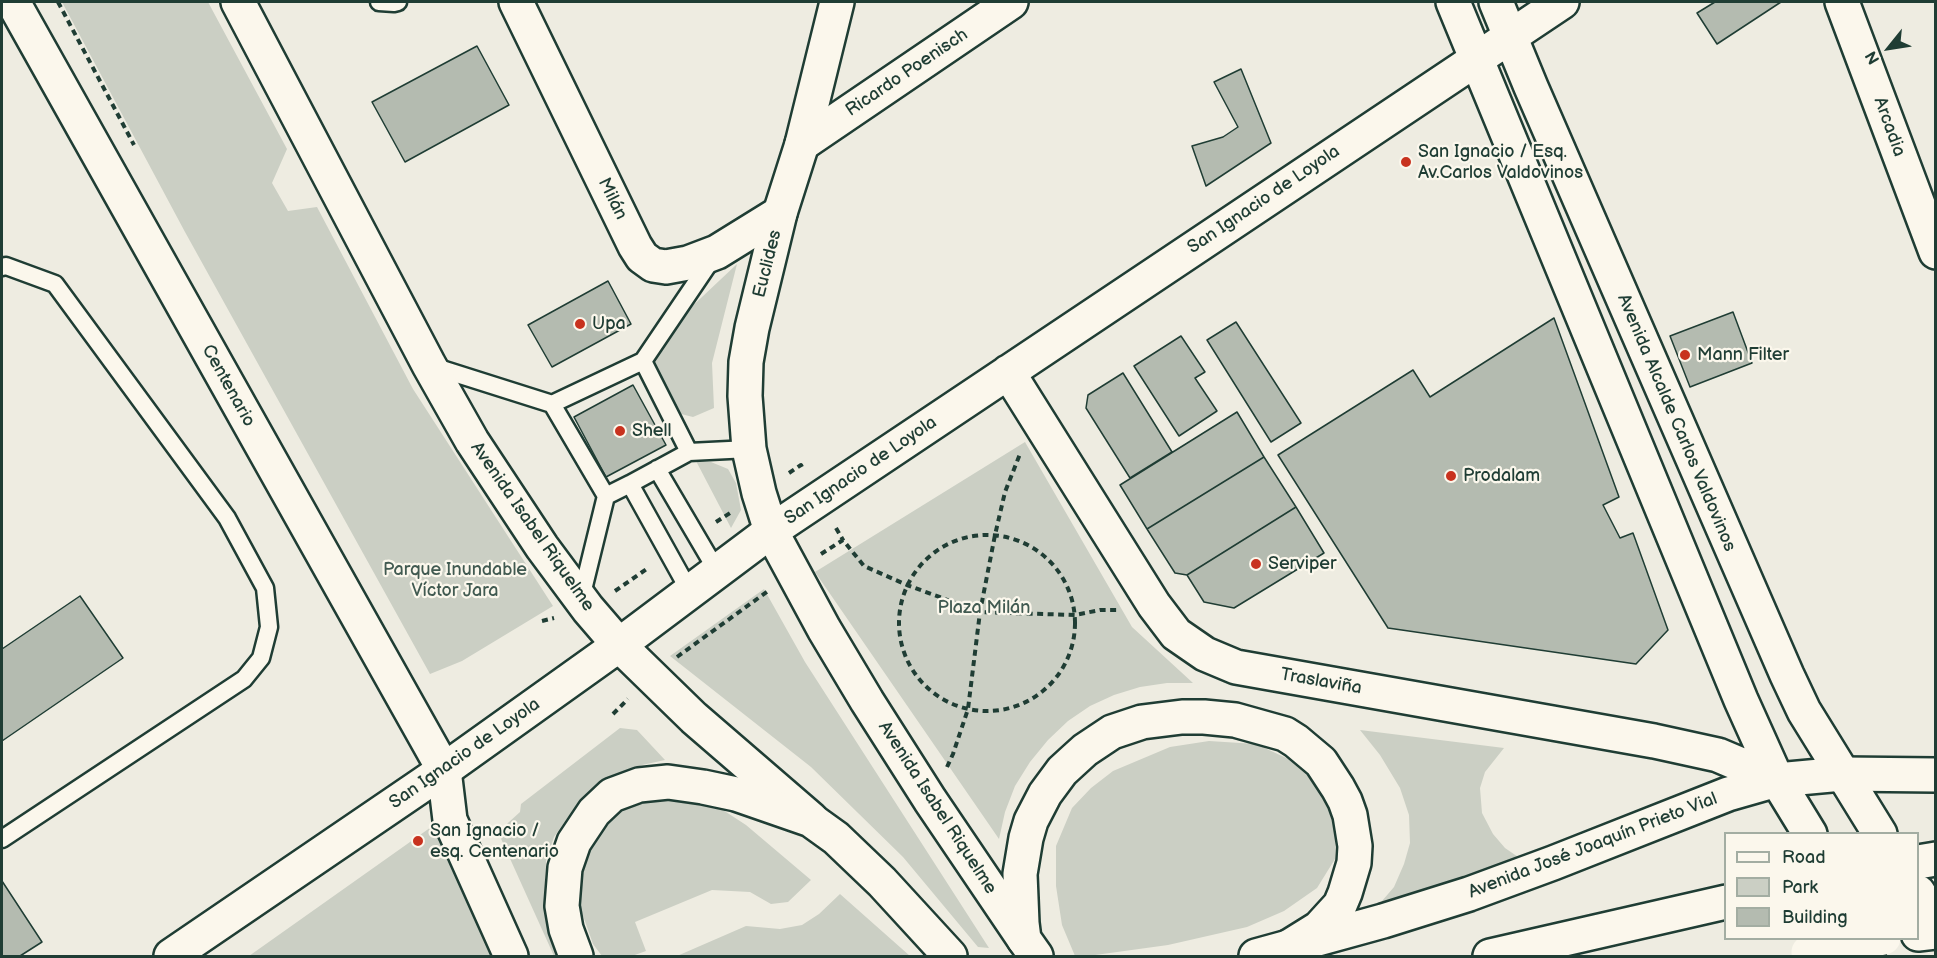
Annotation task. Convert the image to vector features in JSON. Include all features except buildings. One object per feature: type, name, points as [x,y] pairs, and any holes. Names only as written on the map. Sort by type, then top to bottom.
[{"type":"main road","name":"Centenario","points":[[13,2],[444,770]]},
{"type":"main road","name":"Avenida Isabel Riquelme","points":[[238,2],[429,365],[472,441],[506,495],[588,609],[619,645],[694,718],[811,820],[836,838],[882,882],[950,957]]},
{"type":"main road","name":"Milán","points":[[516,2],[642,258],[653,265],[666,267],[688,263],[717,252],[780,213]]},
{"type":"main road","name":"Euclides","points":[[771,531],[749,449],[745,396],[747,362],[752,328],[780,213],[802,144],[837,2]]},
{"type":"main road","name":"Ricardo Poenisch","points":[[802,144],[1011,2]]},
{"type":"main road","points":[[1453,2],[1741,700],[1777,780],[1809,832]]},
{"type":"main road","name":"Avenida Alcalde Carlos Valdovinos","points":[[1496,2],[1786,675],[1804,711],[1879,832]]},
{"type":"main road","name":"San Ignacio de Loyola","points":[[171,957],[444,770],[619,645],[771,531],[1475,58],[1562,2]]},
{"type":"main road","name":"Arcadia","points":[[1842,2],[1935,252]]},
{"type":"main road","name":"Traslaviña","points":[[1008,372],[1154,605],[1176,634],[1205,654],[1236,667],[1654,741],[1718,755],[1777,780]]},
{"type":"main road","name":"Avenida Isabel Riquelme","points":[[771,531],[824,629],[867,701],[930,800],[1030,948]]},
{"type":"main road","points":[[1030,948],[1020,882],[1026,838],[1037,808],[1062,771],[1084,750],[1125,726],[1161,718],[1204,717],[1253,724],[1285,734],[1296,741],[1321,762],[1338,788],[1350,815],[1355,846],[1354,863],[1340,905],[1319,928],[1269,954]]},
{"type":"main road","points":[[444,770],[450,820],[511,957]]},
{"type":"main road","name":"Avenida José Joaquín Prieto Vial","points":[[1269,954],[1468,894],[1728,794],[1777,780],[1842,774],[1935,775]]},
{"type":"main road","points":[[576,957],[563,916],[562,893],[565,868],[569,854],[583,827],[594,812],[612,795],[654,782],[682,783],[736,794],[811,820]]},
{"type":"main road","points":[[1919,862],[1935,859]]},
{"type":"main road","points":[[1919,895],[1935,920]]},
{"type":"main road","points":[[1490,957],[1724,902]]},
{"type":"main road","points":[[1919,934],[1935,932]]},
{"type":"main road","points":[[1876,940],[1886,957]]},
{"type":"main road","points":[[1799,954],[1878,940]]},
{"type":"lane","points":[[379,2],[398,2]]},
{"type":"lane","points":[[552,404],[643,361],[717,252]]},
{"type":"lane","points":[[2,267],[6,266],[55,284],[227,518],[266,588],[269,627],[261,658],[244,679],[2,839]]},
{"type":"lane","points":[[643,361],[689,452]]},
{"type":"lane","points":[[429,365],[552,404],[606,496],[580,598]]},
{"type":"lane","points":[[606,496],[689,452],[749,449]]},
{"type":"lane","points":[[657,469],[717,572]]},
{"type":"lane","points":[[630,484],[690,592]]},
{"type":"path","points":[[930,800],[953,754],[968,709],[980,612],[995,535],[1005,492],[1035,414]]},
{"type":"path","points":[[995,535],[1015,539],[1039,551],[1058,570],[1070,592],[1075,615],[1074,639],[1067,661],[1054,681],[1036,697],[1014,707],[991,711],[968,709],[937,695],[927,688],[912,670],[902,644],[899,616],[907,585],[921,563],[944,545],[966,537],[995,535]]},
{"type":"path","points":[[613,714],[650,676],[793,572],[843,540],[864,566],[907,585],[980,612],[1075,615],[1100,610],[1154,605]]},
{"type":"green space","name":"Parque Inundable Víctor Jara","points":[[62,2],[208,2],[287,149],[272,183],[288,211],[317,207],[413,389],[553,606],[462,661],[430,674],[185,232]]},
{"type":"green space","points":[[737,264],[712,363],[714,408],[693,417],[665,410],[648,374],[664,337],[685,313]]},
{"type":"green space","name":"Plaza Milán","points":[[1025,442],[1132,627],[1193,683],[1167,683],[1140,687],[1090,706],[1068,721],[1030,762],[1015,786],[1005,812],[999,839],[815,572]]},
{"type":"green space","points":[[696,461],[711,462],[728,469],[736,483],[741,510],[731,528]]},
{"type":"green space","points":[[764,589],[805,662],[989,948],[978,947],[903,857],[811,767],[670,656]]},
{"type":"green space","points":[[620,728],[637,730],[665,760],[642,765],[621,774],[591,793],[568,817],[554,837],[546,861],[545,904],[548,931],[561,956],[554,956],[498,832],[520,812],[521,804]]},
{"type":"green space","points":[[1360,730],[1504,748],[1485,772],[1480,788],[1482,813],[1493,834],[1505,848],[1521,859],[1376,908],[1394,887],[1404,864],[1410,843],[1409,815],[1400,788],[1380,755]]},
{"type":"green space","points":[[1209,741],[1256,744],[1295,762],[1325,792],[1336,829],[1335,859],[1317,888],[1284,911],[1247,927],[1168,945],[1075,956],[1062,925],[1056,886],[1056,846],[1072,808],[1091,788],[1113,771],[1170,747]]},
{"type":"green space","points":[[649,793],[706,799],[746,825],[811,880],[788,902],[771,904],[750,892],[712,890],[635,922],[646,951],[632,956],[602,956],[593,944],[581,910],[578,879],[587,839],[604,816]]},
{"type":"green space","points":[[434,825],[493,956],[249,956]]},
{"type":"green space","points":[[840,894],[910,956],[677,956],[746,926],[780,929],[802,925],[819,914]]},
{"type":"place","name":"San Ignacio / Esq. Av.Carlos Valdovinos","points":[[1406,162]]},
{"type":"place","name":"Upa","points":[[580,324]]},
{"type":"place","name":"Mann Filter","points":[[1685,355]]},
{"type":"place","name":"Shell","points":[[620,431]]},
{"type":"place","name":"Prodalam","points":[[1451,476]]},
{"type":"place","name":"Serviper","points":[[1256,564]]},
{"type":"place","name":"San Ignacio / esq. Centenario","points":[[418,841]]}]
